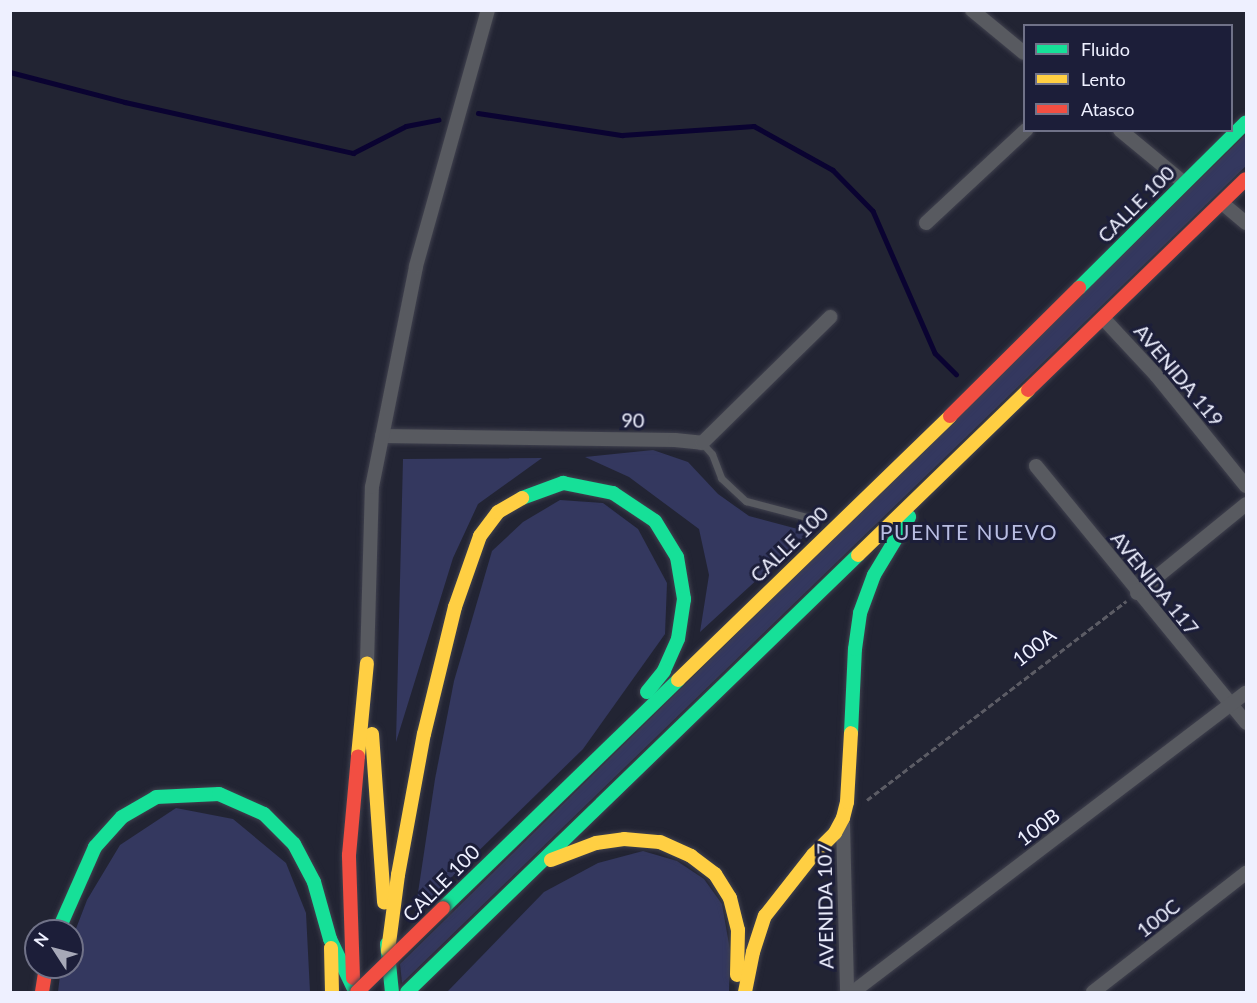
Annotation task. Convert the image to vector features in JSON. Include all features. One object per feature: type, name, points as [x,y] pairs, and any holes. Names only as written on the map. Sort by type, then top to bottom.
[{"type":"highway","name":"CALLE 100","points":[[355,991],[911,454],[1246,122]]},
{"type":"highway","points":[[407,993],[1246,179]]},
{"type":"highway","points":[[388,951],[398,875],[424,734],[455,607],[480,536],[498,512],[518,499],[563,483],[613,493],[655,521],[676,557],[684,599],[678,639],[663,672],[592,762]]},
{"type":"highway","points":[[745,993],[753,952],[765,916],[813,855],[835,833],[843,818],[847,802],[855,649],[860,613],[878,567],[927,487]]},
{"type":"highway","points":[[332,993],[330,939],[349,855],[368,663]]},
{"type":"highway","points":[[368,663],[392,993]]},
{"type":"highway","points":[[63,919],[95,847],[122,818],[156,797],[219,794],[264,814],[294,844],[314,882],[330,939],[355,991]]},
{"type":"highway","points":[[541,865],[596,843],[624,839],[660,842],[690,855],[714,874],[730,898],[738,930],[736,993]]},
{"type":"highway","points":[[349,855],[355,991]]},
{"type":"street","points":[[368,663],[372,487],[416,266],[488,10]]},
{"type":"street","points":[[972,10],[1023,52]]},
{"type":"street","points":[[926,223],[1024,132]]},
{"type":"street","points":[[1122,132],[1184,183]]},
{"type":"street","points":[[1222,203],[1246,223]]},
{"type":"street","points":[[702,444],[830,317]]},
{"type":"street","name":"AVENIDA 119","points":[[1103,318],[1156,375],[1246,486]]},
{"type":"street","name":"90","points":[[382,436],[675,440],[702,444]]},
{"type":"street","name":"AVENIDA 117","points":[[1036,466],[1137,593],[1246,723]]},
{"type":"street","points":[[1137,593],[1246,504]]},
{"type":"street","name":"100B","points":[[853,993],[1246,693]]},
{"type":"street","name":"AVENIDA 107","points":[[843,818],[846,993]]},
{"type":"street","name":"100C","points":[[1092,993],[1246,873]]},
{"type":"lane","points":[[702,444],[712,454],[721,478],[746,501],[818,520]]},
{"type":"path","name":"100A","points":[[843,818],[1137,593]]},
{"type":"shaded area","points":[[1246,134],[1246,166],[402,983],[400,964]]},
{"type":"shaded area","points":[[653,450],[688,462],[718,494],[749,516],[809,532],[700,632],[709,575],[699,529],[629,477],[585,457]]},
{"type":"shaded area","points":[[542,458],[478,504],[453,558],[396,742],[403,459]]},
{"type":"shaded area","points":[[560,500],[603,503],[638,529],[667,583],[665,634],[583,749],[415,913],[435,779],[454,681],[492,551],[523,522]]},
{"type":"shaded area","points":[[176,808],[233,819],[286,863],[306,913],[310,992],[58,992],[60,979],[84,979],[84,919],[80,919],[87,900],[120,845]]},
{"type":"shaded area","points":[[643,851],[677,861],[704,879],[722,904],[730,950],[729,992],[447,992],[544,892],[598,863]]},
{"type":"waterway","points":[[10,72],[125,102],[353,153],[406,126],[438,120]]},
{"type":"waterway","points":[[478,113],[622,135],[754,126],[833,170],[873,211],[935,353],[956,374]]},
{"type":"traffic: fast","points":[[1079,288],[1246,122]]},
{"type":"traffic: fast","points":[[522,498],[563,483],[613,493],[655,521],[677,557],[684,599],[678,639],[664,671],[647,692]]},
{"type":"traffic: fast","points":[[851,733],[855,649],[860,613],[874,575],[909,517]]},
{"type":"traffic: fast","points":[[407,992],[858,555]]},
{"type":"traffic: fast","points":[[443,908],[678,680]]},
{"type":"traffic: fast","points":[[63,919],[95,847],[122,817],[156,797],[219,794],[264,814],[294,844],[314,882],[330,939],[353,987]]},
{"type":"traffic: fast","points":[[387,944],[392,992]]},
{"type":"traffic: slow","points":[[858,555],[1028,390]]},
{"type":"traffic: slow","points":[[678,680],[950,416]]},
{"type":"traffic: slow","points":[[388,951],[398,875],[424,734],[455,607],[480,536],[498,512],[522,498]]},
{"type":"traffic: slow","points":[[358,756],[367,663]]},
{"type":"traffic: slow","points":[[745,992],[753,952],[765,916],[813,855],[835,833],[843,818],[847,802],[851,733]]},
{"type":"traffic: slow","points":[[372,734],[384,903]]},
{"type":"traffic: slow","points":[[551,860],[596,843],[624,839],[660,842],[691,856],[715,874],[730,898],[738,930],[737,975]]},
{"type":"traffic: slow","points":[[331,948],[332,992]]},
{"type":"traffic: jam","points":[[1028,390],[1246,179]]},
{"type":"traffic: jam","points":[[950,416],[1079,288]]},
{"type":"traffic: jam","points":[[353,978],[349,855],[358,756]]},
{"type":"traffic: jam","points":[[357,992],[443,908]]},
{"type":"traffic: jam","points":[[42,992],[44,979]]},
{"type":"district","name":"PUENTE NUEVO","points":[[969,532]]}]
